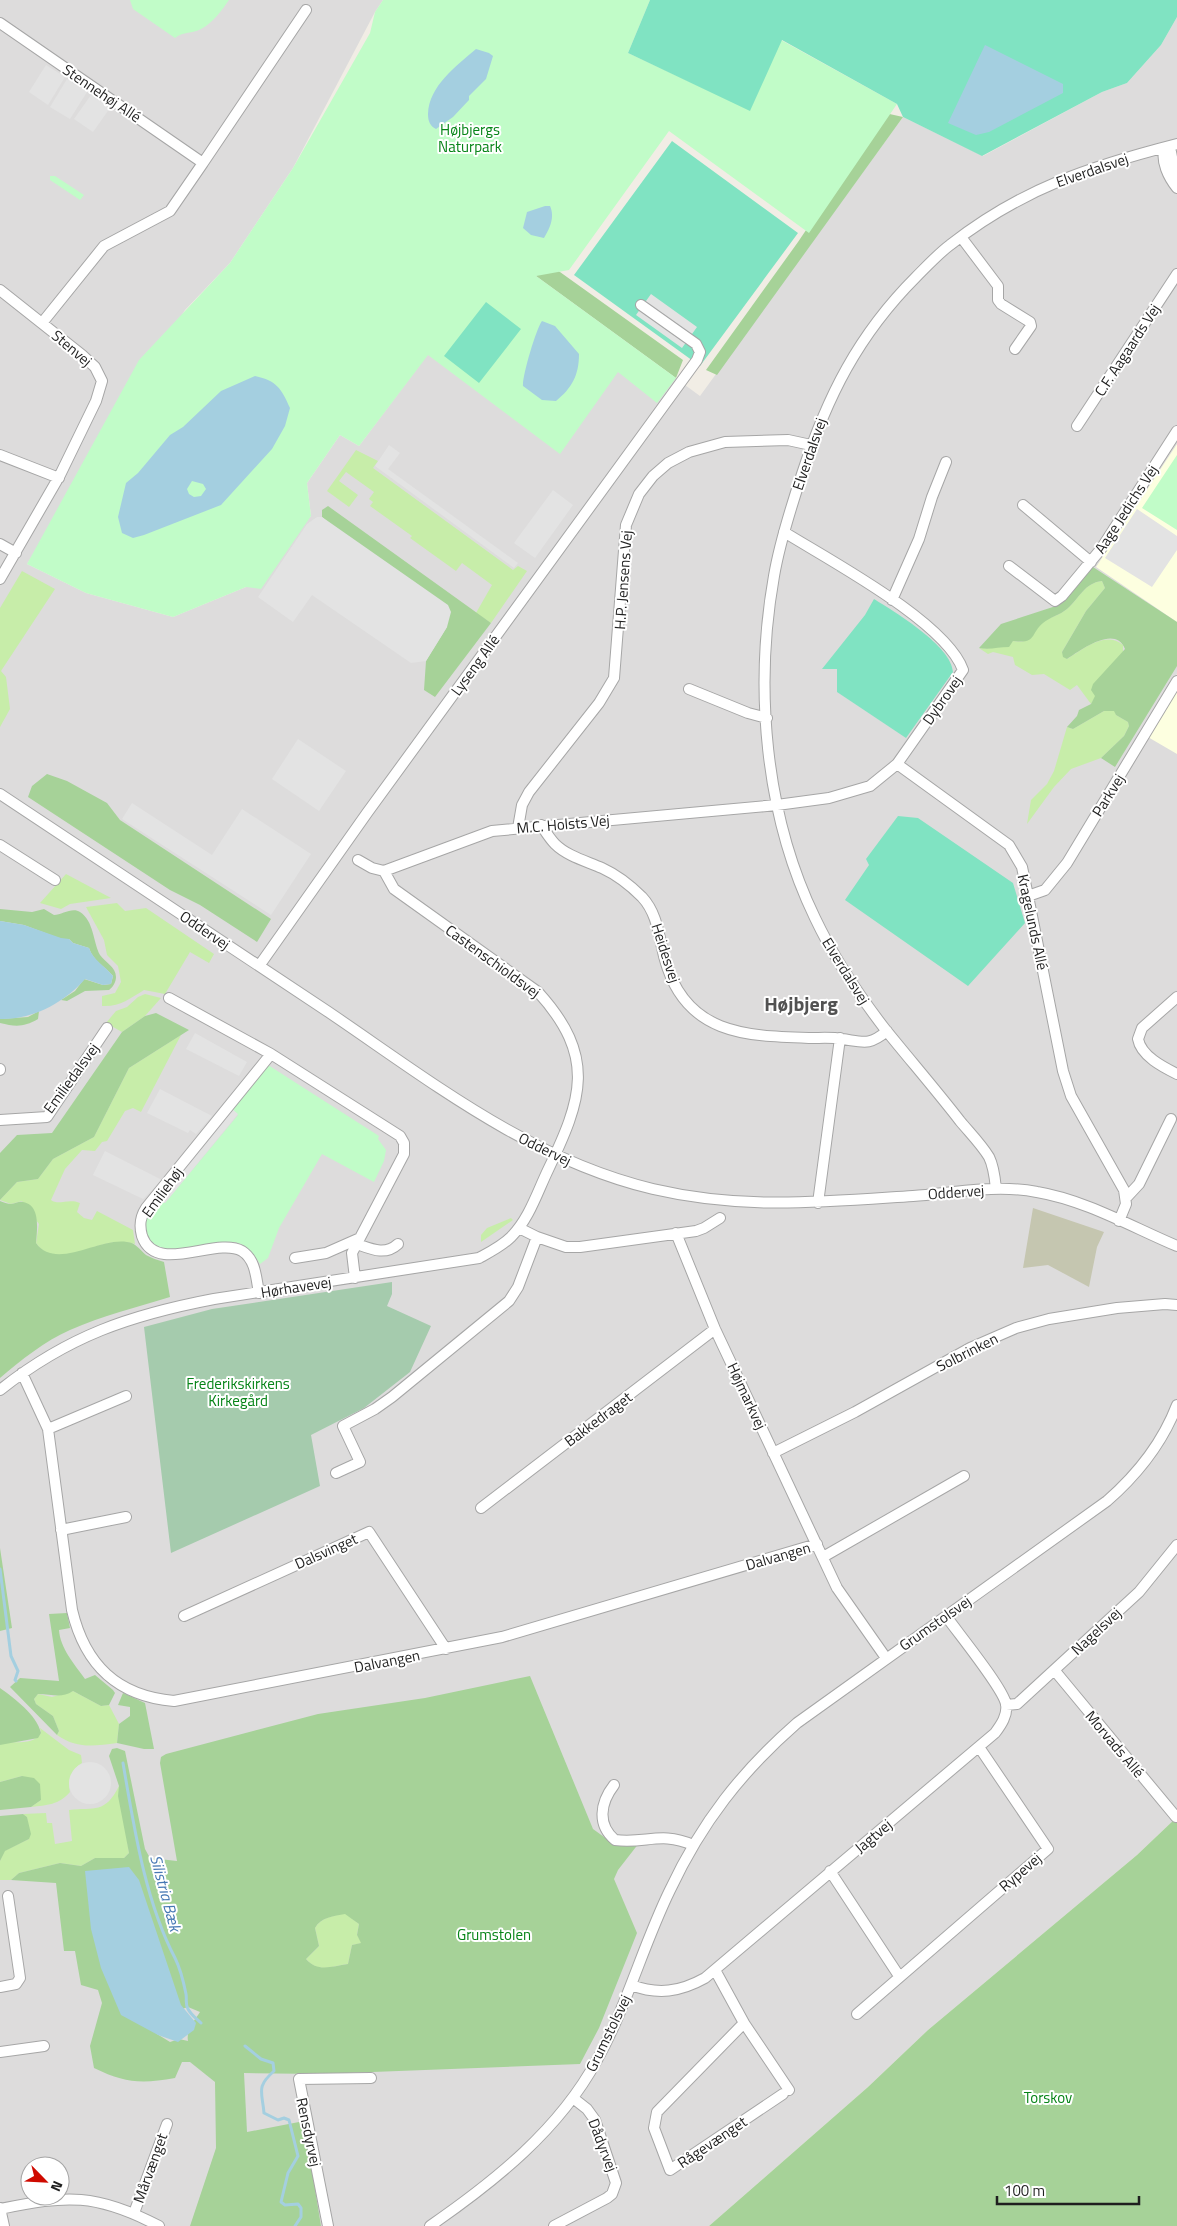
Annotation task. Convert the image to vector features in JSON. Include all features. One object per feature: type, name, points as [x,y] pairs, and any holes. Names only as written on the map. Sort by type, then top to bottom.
[{"type":"street","points":[[42,323],[104,246],[170,212],[306,10]]},
{"type":"street","name":"Stennehøj Allé","points":[[0,23],[203,163]]},
{"type":"street","name":"Elverdalsvej","points":[[996,1189],[988,1156],[887,1031],[839,964],[814,916],[796,873],[777,805],[767,718],[765,679],[770,604],[784,532],[812,445],[838,382],[873,326],[897,296],[947,247],[1006,207],[1062,179],[1177,144]]},
{"type":"street","points":[[1177,184],[1171,152],[1165,148],[1162,153],[1168,177],[1177,188]]},
{"type":"street","points":[[961,237],[998,286],[998,300],[1000,304],[1030,322],[1031,326],[1015,349]]},
{"type":"street","name":"C.F. Aagaards Vej","points":[[1077,426],[1177,274]]},
{"type":"street","name":"Stenvej","points":[[0,290],[95,367],[102,382],[96,401],[58,478],[0,579]]},
{"type":"street","name":"Lyseng Allé","points":[[259,966],[372,805],[693,366],[700,352],[696,344],[641,304]]},
{"type":"street","name":"Aage Jedichs Vej","points":[[1009,566],[1055,601],[1072,586],[1091,562],[1177,431]]},
{"type":"street","name":"H.P. Jensens Vej","points":[[518,828],[522,805],[529,792],[599,703],[614,678],[626,526],[639,494],[660,469],[700,448],[725,442],[788,440],[812,445]]},
{"type":"street","points":[[0,455],[58,478]]},
{"type":"street","points":[[892,600],[919,539],[932,497],[946,462]]},
{"type":"street","name":"Aage Jedichs Vej","points":[[1024,505],[1091,562]]},
{"type":"street","name":"Dybrovej","points":[[784,532],[892,600],[934,631],[951,648],[964,670],[897,764]]},
{"type":"street","points":[[0,544],[16,553]]},
{"type":"street","name":"Parkvej","points":[[1028,896],[1045,890],[1067,863],[1177,681]]},
{"type":"street","points":[[689,689],[748,713],[767,718]]},
{"type":"street","points":[[777,805],[858,791],[879,781],[897,764]]},
{"type":"street","name":"Kragelunds Allé","points":[[897,764],[1009,845],[1022,867],[1071,1096],[1124,1190],[1126,1198]]},
{"type":"street","name":"Oddervej","points":[[0,794],[450,1094],[508,1130],[555,1155],[635,1184],[680,1194],[777,1205],[996,1189],[1036,1191],[1062,1198],[1177,1246]]},
{"type":"street","name":"M.C. Holsts Vej","points":[[384,872],[492,831],[541,825],[777,805]]},
{"type":"street","name":"Heidesvej","points":[[541,825],[555,844],[570,854],[604,869],[642,897],[658,928],[672,981],[694,1011],[707,1021],[722,1028],[758,1037],[840,1038],[864,1043],[876,1040],[887,1031]]},
{"type":"street","points":[[0,845],[55,880]]},
{"type":"street","points":[[358,860],[384,872]]},
{"type":"street","name":"Castenschioldsvej","points":[[384,872],[394,889],[538,992],[565,1027],[573,1046],[577,1066],[578,1088],[576,1105],[570,1124],[555,1155]]},
{"type":"street","points":[[1177,997],[1142,1028],[1138,1035],[1138,1043],[1159,1065],[1177,1074]]},
{"type":"street","points":[[169,998],[271,1054],[400,1136],[404,1143],[404,1154],[352,1253],[355,1278]]},
{"type":"street","name":"Emiliedalsvej","points":[[0,1120],[47,1117],[107,1028]]},
{"type":"street","points":[[818,1203],[840,1038]]},
{"type":"street","name":"Emiliehøj","points":[[259,1293],[254,1267],[244,1252],[226,1247],[167,1254],[156,1251],[147,1244],[140,1228],[141,1216],[146,1208],[271,1054]]},
{"type":"street","points":[[1119,1221],[1126,1204],[1126,1198],[1139,1184],[1171,1119]]},
{"type":"street","name":"Hørhavevej","points":[[0,1390],[22,1373],[61,1348],[114,1324],[177,1306],[479,1258],[500,1246],[519,1228],[555,1155]]},
{"type":"street","points":[[519,1228],[558,1246],[580,1247],[704,1228],[720,1218]]},
{"type":"street","name":"Højmarkvej","points":[[676,1233],[715,1330],[837,1588],[886,1658]]},
{"type":"street","points":[[336,1473],[360,1462],[343,1426],[375,1409],[502,1308],[518,1287],[537,1237]]},
{"type":"street","points":[[295,1258],[326,1253],[359,1241],[380,1251],[389,1250],[398,1244]]},
{"type":"street","name":"Solbrinken","points":[[773,1453],[855,1412],[970,1348],[1016,1328],[1049,1319],[1117,1308],[1165,1304],[1177,1305]]},
{"type":"street","name":"Bakkedraget","points":[[481,1508],[715,1330]]},
{"type":"street","name":"Dalvangen","points":[[22,1373],[48,1429],[72,1610],[86,1651],[108,1676],[136,1692],[153,1698],[174,1701],[446,1649],[520,1632],[817,1544]]},
{"type":"street","points":[[48,1429],[126,1396]]},
{"type":"street","name":"Grumstolsvej","points":[[430,2226],[507,2169],[573,2098],[598,2060],[631,1985],[669,1890],[693,1845],[736,1782],[797,1723],[1107,1501],[1126,1484],[1173,1428],[1177,1405]]},
{"type":"street","points":[[823,1557],[964,1476]]},
{"type":"street","points":[[61,1530],[126,1517]]},
{"type":"street","name":"Dalsvinget","points":[[184,1616],[369,1532],[446,1649]]},
{"type":"street","name":"Nagelsvej","points":[[1006,1705],[1017,1704],[1139,1592],[1177,1544]]},
{"type":"street","points":[[946,1616],[1003,1695],[1006,1705]]},
{"type":"street","name":"Morvads Allé","points":[[1055,1671],[1176,1817]]},
{"type":"street","name":"Jagtvej","points":[[631,1985],[651,1991],[672,1991],[694,1984],[715,1970],[995,1733],[1002,1724],[1006,1705]]},
{"type":"street","name":"Rypevej","points":[[857,2014],[1048,1848],[979,1747]]},
{"type":"street","points":[[614,1785],[602,1808],[602,1824],[615,1840],[651,1839],[664,1836],[677,1838],[693,1845]]},
{"type":"street","points":[[830,1871],[899,1976]]},
{"type":"street","points":[[0,1987],[16,1984],[20,1978],[8,1896]]},
{"type":"street","name":"Rågevænget","points":[[715,1970],[744,2023],[786,2092],[670,2170],[654,2128],[657,2112],[744,2023]]},
{"type":"street","points":[[0,2052],[44,2046]]},
{"type":"street","name":"Rensdyrvej","points":[[328,2226],[298,2080],[372,2078]]},
{"type":"street","name":"Dådyrvej","points":[[554,2226],[607,2198],[612,2194],[616,2183],[595,2120],[587,2109],[573,2098]]},
{"type":"street","name":"Mårvænget","points":[[134,2213],[166,2124]]},
{"type":"street","points":[[4,2226],[0,2208],[50,2198],[76,2198],[106,2203],[134,2213],[159,2226]]},
{"type":"shaded area","points":[[0,0],[383,0],[293,168],[230,263],[185,310],[27,564],[86,593],[173,617],[246,587],[311,516],[307,483],[340,435],[359,446],[461,310],[536,276],[700,396],[903,117],[983,156],[1102,92],[1127,83],[1161,45],[1177,17],[1177,1817],[1137,1855],[928,2030],[868,2087],[709,2226],[0,2226]]},
{"type":"shaded area","points":[[46,65],[65,77],[48,105],[29,92]]},
{"type":"shaded area","points":[[67,79],[87,92],[70,119],[50,107]]},
{"type":"shaded area","points":[[91,95],[110,108],[93,132],[74,119]]},
{"type":"shaded area","points":[[651,294],[697,327],[682,348],[636,315]]},
{"type":"shaded area","points":[[1177,444],[1177,622],[1096,567]]},
{"type":"shaded area","points":[[389,445],[400,453],[388,469],[518,563],[514,568],[375,466]]},
{"type":"shaded area","points":[[553,490],[573,505],[535,558],[514,543]]},
{"type":"shaded area","points":[[1137,509],[1177,536],[1177,550],[1152,587],[1105,558]]},
{"type":"shaded area","points":[[317,517],[322,517],[448,605],[451,612],[447,627],[426,661],[411,663],[312,595],[293,622],[258,597],[307,524]]},
{"type":"shaded area","points":[[1177,674],[1177,754],[1141,733]]},
{"type":"shaded area","points":[[298,739],[346,771],[319,811],[272,779]]},
{"type":"shaded area","points":[[132,803],[212,855],[242,809],[311,854],[271,915],[122,819]]},
{"type":"shaded area","points":[[195,1033],[247,1062],[239,1076],[186,1049]]},
{"type":"shaded area","points":[[160,1089],[212,1116],[196,1134],[190,1130],[188,1133],[147,1113]]},
{"type":"shaded area","points":[[232,1109],[238,1114],[165,1203],[159,1199]]},
{"type":"shaded area","points":[[105,1151],[162,1180],[143,1199],[93,1175]]},
{"type":"shaded area","points":[[1033,1208],[1104,1232],[1097,1247],[1089,1287],[1048,1265],[1023,1268]]},
{"type":"shaded area","points":[[94,1762],[102,1765],[108,1771],[111,1783],[108,1795],[102,1801],[86,1804],[78,1801],[72,1795],[69,1779],[72,1771],[78,1765]]},
{"type":"green space","points":[[130,0],[229,0],[217,16],[198,31],[182,34],[175,38],[133,9]]},
{"type":"green space","name":"Højbjergs Naturpark","points":[[383,0],[650,0],[628,53],[750,110],[781,40],[897,104],[809,233],[669,131],[569,270],[536,276],[676,378],[657,403],[618,372],[560,454],[428,355],[359,446],[340,435],[307,483],[311,516],[261,589],[246,587],[173,617],[86,593],[27,564],[139,360],[230,263],[293,168],[370,33],[375,12]]},
{"type":"green space","points":[[650,0],[1177,0],[1177,17],[1161,45],[1127,83],[1102,92],[982,156],[903,117],[897,104],[782,40],[750,111],[628,53]]},
{"type":"green space","points":[[885,113],[903,117],[717,375],[706,370],[798,242]]},
{"type":"green space","points":[[672,141],[798,233],[700,366],[574,275]]},
{"type":"green space","points":[[50,176],[55,176],[84,195],[80,200],[50,180]]},
{"type":"green space","points":[[546,262],[683,360],[676,378],[536,276]]},
{"type":"green space","points":[[486,302],[521,329],[479,383],[444,356]]},
{"type":"green space","points":[[356,450],[378,461],[373,468],[513,570],[518,566],[527,571],[491,623],[476,613],[492,585],[462,563],[456,571],[410,538],[412,536],[370,506],[373,502],[369,499],[374,492],[346,472],[339,481],[358,495],[349,507],[327,491]]},
{"type":"green space","points":[[1177,455],[1177,530],[1142,508]]},
{"type":"green space","points":[[328,506],[491,623],[435,697],[424,690],[426,661],[447,627],[322,517],[322,510]]},
{"type":"green space","points":[[1093,567],[1177,622],[1177,666],[1115,767],[1101,758],[1124,736],[1129,726],[1128,722],[1116,715],[1114,711],[1104,711],[1073,729],[1067,727],[1077,716],[1079,710],[1091,704],[1095,696],[1091,690],[1093,684],[1125,649],[1120,642],[1114,639],[1106,639],[1088,646],[1067,659],[1063,657],[1062,652],[1086,611],[1105,588],[1102,581],[1086,588],[1067,609],[1043,623],[1030,640],[1013,641],[1009,647],[979,648],[1001,624],[1059,605]]},
{"type":"green space","points":[[22,571],[55,589],[1,671],[6,677],[10,709],[0,727],[0,608]]},
{"type":"green space","points":[[1102,581],[1105,588],[1086,611],[1062,652],[1067,659],[1087,646],[1109,639],[1123,645],[1123,652],[1091,704],[1077,685],[1070,690],[1044,674],[1032,675],[1015,665],[1013,657],[993,652],[988,654],[979,648],[1006,647],[1013,641],[1029,639],[1043,622],[1067,609],[1086,588]]},
{"type":"green space","points":[[874,599],[908,621],[933,641],[943,651],[950,662],[953,672],[906,738],[837,692],[837,669],[822,669],[865,615]]},
{"type":"green space","points":[[1104,711],[1115,711],[1116,715],[1128,722],[1129,726],[1124,736],[1101,758],[1071,769],[1054,787],[1027,824],[1031,800],[1047,784],[1054,771],[1067,727],[1073,729]]},
{"type":"green space","points":[[47,774],[67,781],[107,803],[120,820],[271,919],[257,942],[200,905],[170,890],[28,797],[32,786]]},
{"type":"green space","points":[[898,816],[918,818],[1013,883],[1025,923],[968,986],[845,900],[869,865],[866,859]]},
{"type":"green space","points":[[66,874],[111,898],[70,904],[61,909],[40,903]]},
{"type":"green space","points":[[117,903],[125,911],[146,908],[214,954],[209,963],[190,952],[165,994],[144,990],[119,1004],[102,1006],[102,996],[115,993],[121,982],[118,966],[107,955],[104,940],[86,907]]},
{"type":"green space","points":[[0,909],[32,912],[44,909],[54,915],[74,910],[80,912],[91,926],[100,955],[116,973],[115,983],[109,990],[85,991],[67,1001],[61,1000],[75,991],[84,979],[103,985],[111,984],[113,976],[96,960],[89,948],[73,943],[69,939],[61,939],[24,925],[0,921]]},
{"type":"green space","points":[[145,994],[161,998],[145,1016],[122,1032],[106,1023],[116,1011],[127,1007],[138,997]]},
{"type":"green space","points":[[39,1011],[38,1019],[28,1024],[15,1026],[0,1023],[0,1019],[28,1017]]},
{"type":"green space","points":[[156,1013],[189,1030],[129,1068],[94,1137],[53,1159],[38,1179],[17,1182],[0,1200],[0,1153],[17,1135],[52,1133],[122,1032],[145,1016]]},
{"type":"green space","points":[[181,1035],[141,1112],[133,1108],[125,1111],[107,1141],[102,1142],[95,1151],[82,1150],[65,1169],[51,1200],[54,1202],[72,1201],[80,1203],[77,1212],[84,1218],[92,1220],[97,1211],[133,1230],[135,1244],[115,1242],[59,1256],[46,1252],[36,1243],[39,1224],[22,1201],[11,1204],[0,1200],[17,1182],[38,1179],[53,1159],[94,1137],[129,1068]]},
{"type":"green space","points":[[268,1065],[379,1136],[378,1139],[386,1150],[384,1161],[374,1182],[322,1154],[279,1228],[268,1258],[260,1264],[248,1249],[236,1242],[221,1242],[173,1249],[162,1248],[153,1244],[145,1231],[145,1221],[149,1212],[159,1199],[165,1203],[238,1115],[232,1109]]},
{"type":"green space","points":[[0,1201],[11,1204],[23,1202],[33,1208],[37,1219],[36,1243],[45,1251],[55,1254],[66,1254],[116,1242],[133,1244],[146,1255],[164,1262],[170,1297],[107,1316],[70,1330],[34,1351],[0,1378]]},
{"type":"green space","points":[[511,1218],[513,1220],[481,1242],[481,1235],[487,1228]]},
{"type":"green space","name":"Frederikskirkens Kirkegård","points":[[392,1282],[392,1294],[387,1306],[431,1326],[410,1372],[364,1408],[311,1435],[320,1486],[171,1553],[144,1327],[212,1309]]},
{"type":"green space","points":[[0,1548],[12,1628],[0,1631]]},
{"type":"green space","points":[[67,1613],[70,1628],[59,1630],[62,1643],[69,1656],[85,1679],[95,1675],[115,1693],[109,1705],[101,1706],[73,1691],[64,1695],[38,1694],[34,1699],[36,1704],[53,1716],[59,1731],[57,1735],[10,1687],[20,1678],[59,1681],[49,1614]]},
{"type":"green space","name":"Grumstolen","points":[[530,1676],[593,1829],[611,1842],[639,1843],[618,1870],[614,1879],[637,1933],[599,2028],[580,2064],[320,2074],[244,2073],[247,2132],[304,2121],[321,2226],[190,2226],[216,2148],[215,2082],[190,2062],[182,2062],[175,2078],[152,2081],[133,2081],[115,2077],[94,2068],[90,2046],[102,2003],[98,1990],[81,1985],[75,1951],[64,1951],[56,1883],[11,1880],[19,1873],[60,1863],[81,1866],[95,1858],[124,1858],[129,1853],[118,1796],[119,1786],[109,1756],[112,1749],[117,1748],[125,1751],[145,1849],[150,1858],[177,1861],[160,1763],[161,1757],[166,1754],[318,1714],[425,1698]],"holes":[[[345,1914],[359,1924],[357,1935],[361,1943],[352,1945],[348,1964],[326,1968],[315,1966],[306,1959],[319,1946],[315,1928],[321,1921]],[[188,2007],[200,2012],[189,2029],[188,2041],[179,2039],[170,2042],[157,2034],[152,2019]]]},
{"type":"green space","points":[[0,1688],[30,1713],[39,1726],[41,1733],[38,1738],[0,1745]]},
{"type":"green space","points":[[73,1691],[101,1706],[109,1705],[119,1724],[117,1743],[86,1745],[72,1743],[57,1735],[59,1731],[53,1716],[36,1704],[34,1699],[38,1694],[52,1697]]},
{"type":"green space","points":[[123,1693],[145,1703],[154,1749],[144,1749],[117,1743],[119,1724],[130,1716],[130,1707],[118,1705]]},
{"type":"green space","points":[[40,1728],[69,1750],[81,1755],[82,1763],[71,1776],[70,1792],[62,1800],[52,1804],[31,1807],[41,1800],[22,1776],[0,1782],[0,1745],[3,1742],[24,1742],[34,1739],[41,1733]]},
{"type":"green space","points":[[22,1776],[34,1778],[40,1784],[41,1800],[31,1807],[0,1810],[0,1782]]},
{"type":"green space","points":[[119,1786],[129,1853],[124,1858],[95,1858],[81,1866],[60,1863],[19,1873],[11,1880],[0,1880],[0,1861],[4,1851],[29,1839],[27,1817],[23,1814],[46,1813],[47,1823],[52,1823],[55,1844],[72,1841],[69,1810],[104,1805],[114,1795]]},
{"type":"green space","points":[[23,1814],[27,1817],[31,1834],[29,1839],[5,1851],[0,1861],[0,1816]]},
{"type":"green space","name":"Torskov","points":[[1177,1817],[1177,2226],[709,2226],[868,2087],[928,2030],[1137,1855]]},
{"type":"green space","points":[[345,1913],[359,1924],[357,1935],[362,1943],[352,1945],[348,1964],[321,1968],[311,1964],[306,1959],[319,1946],[315,1928],[324,1919]]},
{"type":"water","points":[[985,45],[1063,84],[1063,93],[989,132],[976,135],[948,123]]},
{"type":"water","points":[[476,49],[493,56],[486,79],[469,96],[469,100],[453,117],[436,129],[431,125],[428,117],[433,94],[445,77]]},
{"type":"water","points":[[550,206],[552,214],[548,230],[544,238],[531,235],[523,228],[527,212]]},
{"type":"water","points":[[542,321],[555,326],[579,354],[578,368],[574,381],[556,401],[542,400],[523,386],[530,353]]},
{"type":"water","points":[[255,376],[268,380],[281,390],[290,408],[285,426],[272,449],[221,505],[144,535],[133,538],[122,533],[118,517],[126,483],[138,473],[170,435],[183,427],[221,391]],"holes":[[[192,481],[203,484],[206,489],[201,496],[194,497],[189,494],[187,489]]]},
{"type":"water","points":[[0,921],[24,925],[69,939],[73,943],[89,948],[96,959],[113,976],[111,984],[103,985],[85,979],[67,996],[47,1008],[24,1017],[0,1019]]},
{"type":"water","points":[[129,1867],[139,1880],[181,2005],[196,2023],[194,2030],[178,2042],[158,2035],[121,2015],[101,1968],[91,1929],[85,1871]]},
{"type":"waterway","name":"Silistria Bæk","points":[[0,1569],[11,1656],[18,1671],[16,1681]]},
{"type":"waterway","name":"Silistria Bæk","points":[[123,1763],[136,1838],[148,1888],[180,1971],[187,2007],[201,2023]]},
{"type":"waterway","name":"Silistria Bæk","points":[[245,2046],[261,2059],[273,2063],[274,2071],[268,2076],[262,2086],[264,2113],[278,2120],[284,2118],[289,2120],[298,2156],[288,2173],[281,2202],[285,2205],[298,2204],[301,2208],[301,2217],[295,2226]]},
{"type":"district","name":"Højbjerg","points":[[801,1003]]}]
